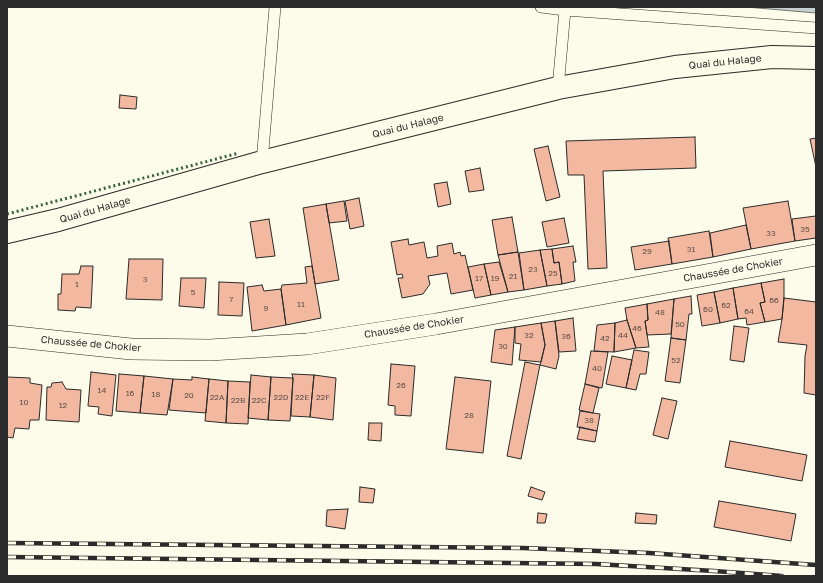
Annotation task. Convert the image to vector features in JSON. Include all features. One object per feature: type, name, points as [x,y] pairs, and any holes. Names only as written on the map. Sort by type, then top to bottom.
[{"type":"main road","name":"Quai du Halage","points":[[7,232],[58,220],[262,162],[558,88],[675,67],[772,57],[816,58]]},
{"type":"street","name":"Chaussée de Chokier","points":[[7,336],[130,349],[210,350],[307,344],[436,324],[816,255]]},
{"type":"lane","points":[[262,162],[275,7]]},
{"type":"lane","points":[[541,7],[816,28]]},
{"type":"lane","points":[[558,88],[565,10]]},
{"type":"shaded area","points":[[746,7],[816,7],[816,13]]},
{"type":"building","points":[[120,95],[137,97],[136,109],[119,108]]},
{"type":"building","points":[[695,137],[696,168],[603,171],[607,268],[588,269],[584,175],[568,175],[566,141]]},
{"type":"building","points":[[816,138],[816,167],[810,139]]},
{"type":"building","points":[[548,146],[560,197],[546,201],[534,149]]},
{"type":"building","points":[[480,168],[484,190],[469,192],[465,171]]},
{"type":"building","points":[[447,182],[451,204],[438,207],[434,184]]},
{"type":"building","points":[[359,198],[364,226],[350,229],[345,201]]},
{"type":"building","points":[[344,201],[347,221],[329,223],[326,204]]},
{"type":"building","points":[[788,201],[795,241],[751,249],[743,208]]},
{"type":"building","points":[[326,204],[339,280],[315,284],[303,208]]},
{"type":"building","points":[[816,216],[816,238],[795,241],[792,219]]},
{"type":"building","points":[[512,217],[518,252],[498,255],[492,220]]},
{"type":"building","points":[[564,218],[569,243],[547,247],[542,222]]},
{"type":"building","points":[[269,219],[275,256],[256,258],[250,222]]},
{"type":"building","points":[[746,225],[751,249],[713,257],[710,233]]},
{"type":"building","points":[[709,231],[713,257],[672,264],[668,238]]},
{"type":"building","points":[[408,239],[409,245],[424,242],[427,258],[438,256],[437,246],[452,243],[454,254],[460,252],[461,256],[465,255],[473,290],[451,294],[447,273],[428,276],[430,284],[423,294],[402,298],[398,278],[403,278],[402,274],[397,275],[391,242]]},
{"type":"building","points":[[669,241],[672,264],[635,270],[631,247]]},
{"type":"building","points":[[573,246],[576,262],[573,262],[575,281],[562,284],[559,262],[554,263],[552,249]]},
{"type":"building","points":[[552,249],[554,263],[559,262],[562,284],[547,286],[540,250]]},
{"type":"building","points":[[540,250],[547,286],[524,290],[519,253]]},
{"type":"building","points":[[518,252],[524,290],[508,292],[498,255]]},
{"type":"building","points":[[129,259],[163,259],[162,300],[126,299]]},
{"type":"building","points":[[499,262],[508,292],[491,295],[484,264]]},
{"type":"building","points":[[484,264],[491,295],[475,298],[468,267]]},
{"type":"building","points":[[81,266],[93,266],[91,308],[76,307],[75,311],[58,310],[58,294],[61,294],[62,274],[79,274]]},
{"type":"building","points":[[312,266],[321,318],[286,325],[281,289],[282,285],[307,283],[305,267]]},
{"type":"building","points":[[181,278],[206,278],[204,308],[179,306]]},
{"type":"building","points":[[784,279],[782,319],[765,322],[760,303],[765,302],[761,283]]},
{"type":"building","points":[[219,282],[244,283],[242,316],[218,315]]},
{"type":"building","points":[[761,283],[765,302],[760,303],[765,322],[747,325],[746,318],[738,319],[733,288]]},
{"type":"building","points":[[262,285],[264,291],[281,289],[286,325],[252,331],[247,287]]},
{"type":"building","points":[[733,288],[738,319],[720,323],[714,292]]},
{"type":"building","points":[[714,292],[720,323],[702,326],[697,295]]},
{"type":"building","points":[[691,296],[692,314],[689,314],[686,340],[671,338],[674,299]]},
{"type":"building","points":[[784,298],[816,302],[816,395],[804,393],[805,356],[807,345],[778,342]]},
{"type":"building","points":[[674,299],[671,334],[647,335],[645,321],[648,320],[647,304]]},
{"type":"building","points":[[647,304],[648,320],[645,321],[649,347],[636,348],[627,320],[625,308]]},
{"type":"building","points":[[573,318],[576,351],[559,352],[555,321]]},
{"type":"building","points":[[627,320],[636,348],[614,352],[615,323]]},
{"type":"building","points":[[555,321],[559,356],[556,369],[540,365],[545,345],[541,323]]},
{"type":"building","points":[[541,323],[545,345],[541,362],[519,360],[521,344],[515,343],[515,327]]},
{"type":"building","points":[[615,323],[614,352],[594,351],[597,325]]},
{"type":"building","points":[[734,326],[749,328],[744,362],[730,360]]},
{"type":"building","points":[[515,327],[512,365],[491,362],[495,330]]},
{"type":"building","points":[[671,338],[686,340],[680,383],[665,381]]},
{"type":"building","points":[[634,350],[649,352],[646,374],[640,374],[636,390],[626,388]]},
{"type":"building","points":[[591,351],[608,352],[602,388],[585,384]]},
{"type":"building","points":[[612,356],[632,360],[626,388],[606,384]]},
{"type":"building","points":[[525,362],[540,365],[521,459],[507,456]]},
{"type":"building","points":[[391,364],[415,366],[411,416],[395,415],[395,406],[388,405]]},
{"type":"building","points":[[91,372],[116,375],[112,416],[98,414],[99,407],[88,406]]},
{"type":"building","points":[[119,374],[144,376],[140,413],[116,411]]},
{"type":"building","points":[[292,374],[314,375],[310,417],[291,416]]},
{"type":"building","points":[[251,375],[271,377],[268,420],[248,418]]},
{"type":"building","points":[[314,375],[336,378],[333,420],[310,417]]},
{"type":"building","points":[[144,376],[173,379],[167,415],[140,413]]},
{"type":"building","points":[[7,377],[30,378],[30,383],[42,385],[39,420],[30,420],[29,429],[15,428],[13,438],[7,437]]},
{"type":"building","points":[[192,377],[209,379],[206,413],[169,410],[173,379],[192,380]]},
{"type":"building","points":[[271,377],[293,378],[290,421],[268,420]]},
{"type":"building","points":[[455,377],[491,381],[483,453],[446,449]]},
{"type":"building","points":[[209,379],[228,381],[226,423],[205,421]]},
{"type":"building","points":[[228,381],[250,382],[248,424],[226,423]]},
{"type":"building","points":[[62,382],[66,389],[81,390],[79,422],[46,420],[47,387],[51,387],[52,383]]},
{"type":"building","points":[[585,384],[599,388],[593,413],[579,410]]},
{"type":"building","points":[[662,398],[677,401],[668,439],[653,435]]},
{"type":"building","points":[[580,411],[600,414],[597,431],[577,427]]},
{"type":"building","points":[[369,423],[382,423],[381,441],[368,440]]},
{"type":"building","points":[[580,427],[597,431],[595,442],[577,439]]},
{"type":"building","points":[[730,441],[807,455],[802,481],[725,467]]},
{"type":"building","points":[[360,487],[375,489],[373,503],[359,502]]},
{"type":"building","points":[[531,487],[545,492],[542,500],[528,496]]},
{"type":"building","points":[[719,501],[796,514],[791,541],[714,527]]},
{"type":"building","points":[[348,509],[345,529],[326,526],[327,510]]},
{"type":"building","points":[[538,513],[547,514],[545,523],[537,523]]},
{"type":"building","points":[[636,513],[657,515],[656,524],[635,523]]},
{"type":"railway","points":[[7,543],[523,548],[649,553],[816,565]]},
{"type":"railway","points":[[7,557],[596,564],[782,576]]},
{"type":"hedge","points":[[7,214],[239,153]]}]
